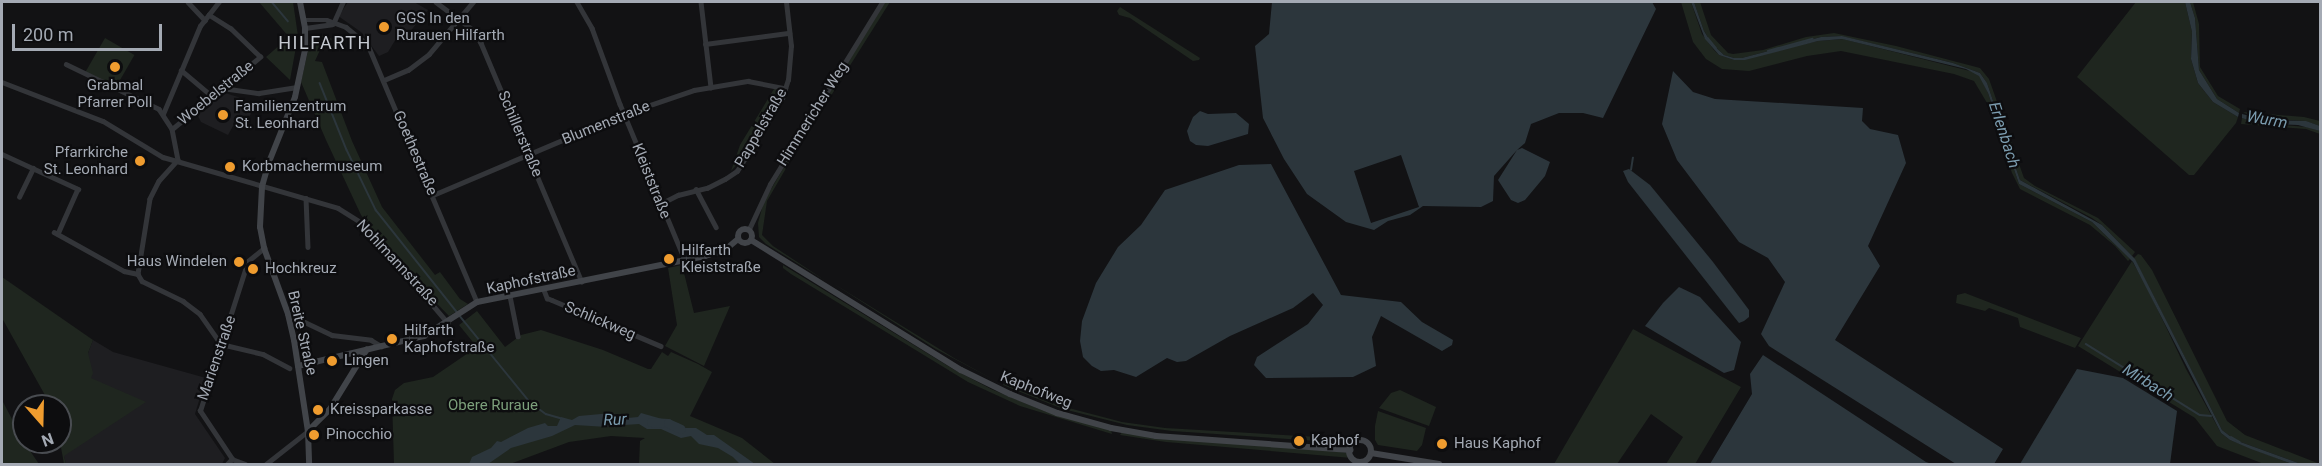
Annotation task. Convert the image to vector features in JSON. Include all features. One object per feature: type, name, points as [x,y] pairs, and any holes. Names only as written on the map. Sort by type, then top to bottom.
[{"type":"main road","name":"Breite Straße","points":[[300,2],[305,24],[305,50],[297,87],[262,187],[260,227],[264,248],[288,314],[308,431],[309,465]]},
{"type":"main road","points":[[749,230],[752,235],[751,240],[744,243],[738,239],[739,231],[749,230]]},
{"type":"main road","name":"Kaphofstraße","points":[[298,366],[424,336],[448,323],[477,302],[685,260],[725,250],[738,239]]},
{"type":"main road","name":"Kaphofweg","points":[[751,240],[961,370],[1010,394],[1057,413],[1111,428],[1156,436],[1350,450]]},
{"type":"main road","points":[[308,431],[330,409],[367,349]]},
{"type":"main road","name":"Kaphofweg","points":[[1361,441],[1369,445],[1371,453],[1367,460],[1358,462],[1353,459],[1350,450],[1355,442],[1361,441]]},
{"type":"main road","name":"Kaphofweg","points":[[1371,453],[1439,465]]},
{"type":"street","points":[[188,2],[205,20]]},
{"type":"street","points":[[163,114],[205,20],[219,2]]},
{"type":"street","points":[[333,24],[343,2]]},
{"type":"street","name":"Schillerstraße","points":[[436,2],[472,29],[481,43],[582,282]]},
{"type":"street","points":[[384,80],[418,63],[472,2]]},
{"type":"street","name":"Kleiststraße","points":[[577,2],[592,28],[660,204],[685,260]]},
{"type":"street","points":[[701,2],[711,87]]},
{"type":"street","name":"Pappelstraße","points":[[660,204],[696,189],[707,188],[737,171],[782,98],[785,88],[790,64],[786,2]]},
{"type":"street","name":"Himmericher Weg","points":[[749,230],[770,184],[882,2]]},
{"type":"street","name":"Woebelstraße","points":[[172,129],[260,57],[231,29],[209,15]]},
{"type":"street","name":"Goethestraße","points":[[305,24],[327,20],[346,27],[362,38],[376,59],[477,302]]},
{"type":"street","points":[[705,44],[789,33]]},
{"type":"street","points":[[66,64],[84,75],[151,103],[163,114],[172,129],[178,160],[159,181],[150,199],[138,274],[142,280],[183,301],[200,314],[221,344],[263,354],[289,368]]},
{"type":"street","points":[[181,70],[211,95]]},
{"type":"street","name":"Blumenstraße","points":[[433,195],[624,114],[711,87],[748,81],[785,88]]},
{"type":"street","name":"Nohlmannstraße","points":[[2,82],[104,122],[163,156],[338,208],[364,224],[448,323]]},
{"type":"street","points":[[222,88],[259,93],[297,87]]},
{"type":"street","points":[[2,154],[78,189],[56,233],[124,271],[138,274]]},
{"type":"street","points":[[19,196],[33,168]]},
{"type":"street","points":[[696,189],[716,227]]},
{"type":"street","points":[[306,198],[308,247]]},
{"type":"street","name":"Marienstraße","points":[[232,459],[200,411],[248,261],[264,248]]},
{"type":"street","name":"Schlickweg","points":[[544,290],[547,298],[661,346]]},
{"type":"street","points":[[510,296],[518,336]]},
{"type":"street","points":[[288,314],[332,335],[371,340],[381,346]]},
{"type":"street","points":[[266,465],[308,431]]},
{"type":"street","points":[[227,465],[232,459],[245,465]]},
{"type":"shaded area","name":"GGS In den Rurauen Hilfarth","points":[[348,2],[414,2],[428,10],[408,34],[402,29],[388,52],[379,56],[361,32],[339,16]]},
{"type":"shaded area","name":"Familienzentrum St. Leonhard","points":[[225,93],[238,97],[255,107],[241,130],[233,126],[228,135],[201,122],[196,112],[211,98]]},
{"type":"shaded area","points":[[93,340],[113,352],[206,378],[195,414],[225,458],[222,464],[66,464],[63,454],[72,454],[72,394],[53,394],[88,353]]},
{"type":"green space","points":[[259,2],[293,2],[298,36],[290,80],[266,57],[289,37]]},
{"type":"green space","points":[[884,2],[890,2],[805,137],[803,135]]},
{"type":"green space","points":[[1681,2],[1691,2],[1702,34],[1714,50],[1719,55],[1734,60],[1818,41],[1843,39],[1974,72],[1980,76],[1988,93],[2019,184],[2092,222],[2130,259],[2128,261],[2115,246],[2090,225],[2020,189],[2012,173],[1990,108],[1974,81],[1954,74],[1841,51],[1807,56],[1749,71],[1722,69],[1706,59],[1693,42]]},
{"type":"green space","points":[[1694,2],[1700,2],[1711,35],[1728,53],[1763,50],[1806,37],[1834,33],[1896,46],[1980,68],[1989,79],[2024,178],[2035,186],[2098,218],[2135,252],[2132,256],[2102,225],[2092,218],[2020,180],[1987,83],[1980,73],[1953,63],[1841,36],[1821,37],[1742,58],[1734,58],[1724,55],[1712,44],[1704,31]]},
{"type":"green space","points":[[2136,2],[2185,2],[2192,32],[2191,59],[2198,83],[2213,102],[2238,117],[2236,123],[2194,175],[2189,175],[2077,77]]},
{"type":"green space","points":[[2190,2],[2193,2],[2199,24],[2200,67],[2218,96],[2240,109],[2239,113],[2217,99],[2199,70],[2195,18]]},
{"type":"green space","points":[[1120,7],[1200,58],[1199,60],[1193,61],[1130,18],[1119,15],[1117,11]]},
{"type":"green space","points":[[324,35],[332,39],[320,50],[315,61],[322,62],[352,141],[382,207],[435,275],[440,272],[460,299],[468,304],[449,316],[418,284],[361,215],[326,140],[301,82],[310,42]]},
{"type":"green space","points":[[105,38],[134,55],[114,90],[85,73]]},
{"type":"green space","points":[[778,88],[780,94],[771,112],[742,159],[731,171],[740,145],[774,89]]},
{"type":"green space","points":[[2243,112],[2304,117],[2320,121],[2320,126],[2305,121],[2254,118]]},
{"type":"green space","points":[[2242,118],[2256,123],[2307,127],[2320,131],[2320,134],[2306,129],[2241,124]]},
{"type":"green space","points":[[790,157],[792,158],[767,201],[762,235],[773,246],[826,281],[766,244],[759,237],[758,223],[764,201]]},
{"type":"green space","points":[[2138,254],[2152,270],[2227,421],[2245,435],[2320,464],[2301,464],[2235,440],[2222,430],[2134,258]]},
{"type":"green space","points":[[2132,261],[2221,433],[2230,440],[2292,464],[2264,464],[2217,446],[2195,418],[2078,346]]},
{"type":"green space","points":[[682,265],[694,313],[730,306],[704,366],[665,346],[677,325],[668,268]]},
{"type":"green space","points":[[783,265],[953,369],[991,389],[1044,411],[1111,430],[1112,434],[1020,406],[968,382],[791,274],[783,268]]},
{"type":"green space","points":[[2,277],[93,340],[88,353],[93,373],[91,378],[146,402],[72,451],[72,394],[44,394],[2,318]]},
{"type":"green space","points":[[831,282],[954,358],[1000,383],[934,348]]},
{"type":"green space","points":[[1965,293],[2081,338],[2075,348],[2020,327],[2018,318],[1989,308],[1985,311],[1956,303],[1957,295]]},
{"type":"green space","name":"Obere Ruraue","points":[[477,311],[505,347],[521,335],[541,330],[603,350],[648,369],[651,369],[662,352],[668,356],[671,352],[698,364],[712,372],[690,416],[742,438],[775,464],[639,464],[640,441],[645,438],[611,436],[569,442],[510,464],[394,464],[392,399],[395,390],[404,383],[433,377],[477,347],[459,325]]},
{"type":"green space","points":[[1633,329],[1741,387],[1695,464],[1666,464],[1683,437],[1651,414],[1617,464],[1554,464]]},
{"type":"green space","points":[[1004,383],[1061,406],[1122,422],[1165,428],[1353,439],[1347,443],[1172,431],[1127,425],[1063,409],[1003,385]]},
{"type":"green space","points":[[1400,390],[1436,407],[1429,426],[1379,408],[1391,393]]},
{"type":"green space","points":[[2,400],[12,419],[12,454],[32,454],[39,464],[2,464]]},
{"type":"green space","points":[[1378,411],[1426,428],[1422,445],[1417,451],[1378,445],[1375,440],[1375,426]]},
{"type":"green space","points":[[1122,432],[1350,453],[1352,458],[1166,442],[1120,435]]},
{"type":"water","points":[[1272,2],[1652,2],[1656,9],[1603,118],[1583,113],[1559,113],[1531,124],[1525,143],[1494,176],[1493,201],[1481,207],[1423,206],[1410,215],[1388,221],[1374,230],[1346,222],[1307,194],[1284,159],[1263,118],[1255,46],[1269,34]],"holes":[[[1401,155],[1419,207],[1371,223],[1354,171]]]},
{"type":"water","points":[[1691,2],[1694,2],[1704,31],[1712,44],[1724,55],[1734,58],[1742,58],[1821,37],[1842,36],[1953,63],[1980,73],[1987,83],[2020,180],[2102,225],[2135,259],[2222,430],[2235,440],[2301,464],[2292,464],[2251,449],[2230,440],[2221,433],[2133,262],[2092,222],[2019,184],[1988,93],[1979,76],[1966,69],[1842,39],[1818,41],[1745,60],[1734,60],[1719,55],[1705,39]]},
{"type":"water","points":[[2185,2],[2190,2],[2195,18],[2199,70],[2217,99],[2239,113],[2238,117],[2213,102],[2198,83],[2191,59],[2192,32]]},
{"type":"water","points":[[1673,71],[1693,92],[1715,99],[1863,108],[1862,121],[1870,129],[1898,135],[1906,163],[1868,246],[1880,266],[1835,340],[2003,449],[1994,464],[1956,464],[1769,346],[1761,334],[1785,282],[1768,258],[1739,242],[1677,160],[1662,124]]},
{"type":"water","points":[[1200,111],[1208,114],[1236,113],[1249,124],[1248,134],[1208,146],[1196,145],[1190,141],[1187,131],[1193,117]]},
{"type":"water","points":[[2242,114],[2266,120],[2306,121],[2320,126],[2320,131],[2298,125],[2256,123],[2242,118]]},
{"type":"water","points":[[1522,148],[1550,162],[1545,176],[1525,200],[1518,203],[1511,200],[1498,180],[1517,150]]},
{"type":"water","points":[[1271,164],[1341,295],[1401,302],[1422,322],[1453,340],[1452,345],[1442,351],[1381,316],[1372,337],[1376,366],[1353,377],[1266,378],[1254,365],[1257,357],[1308,324],[1323,305],[1313,293],[1293,308],[1230,336],[1186,361],[1177,362],[1167,358],[1136,377],[1114,370],[1101,371],[1092,366],[1083,357],[1080,341],[1082,321],[1096,283],[1118,247],[1141,225],[1165,190],[1239,165]]},
{"type":"water","points":[[1629,169],[1650,185],[1713,262],[1749,310],[1749,317],[1744,321],[1739,323],[1628,182],[1623,171]]},
{"type":"water","points":[[1679,287],[1700,297],[1741,342],[1734,370],[1724,373],[1645,326]]},
{"type":"water","points":[[1763,355],[1932,464],[1710,464],[1752,394],[1750,374]]},
{"type":"water","points":[[2077,369],[2123,378],[2177,411],[2170,464],[2020,464]]},
{"type":"water","points":[[612,413],[628,418],[638,417],[641,413],[662,419],[665,424],[678,423],[685,428],[696,428],[707,435],[714,435],[755,464],[740,464],[718,448],[699,444],[691,436],[681,438],[661,429],[647,429],[639,424],[624,425],[618,422],[607,427],[575,425],[552,436],[511,448],[488,464],[469,464],[472,457],[491,448],[497,441],[501,442],[528,428],[545,423],[548,426],[557,426],[561,417],[572,420],[579,416]]},
{"type":"waterway","points":[[272,2],[288,21]]},
{"type":"waterway","name":"Erlenbach","points":[[1708,38],[1716,48]]},
{"type":"waterway","name":"Erlenbach","points":[[1768,51],[1812,39]]},
{"type":"waterway","points":[[320,83],[347,150],[376,210],[457,312]]},
{"type":"waterway","points":[[1631,170],[1633,158]]},
{"type":"waterway","points":[[460,316],[530,402],[546,414],[560,418]]},
{"type":"waterway","name":"Mirbach","points":[[2086,344],[2200,415],[2211,416]]},
{"type":"waterway","name":"Rur","points":[[651,422],[668,423],[681,429]]},
{"type":"waterway","name":"Erlenbach","points":[[2231,437],[2240,442]]},
{"type":"place","name":"GGS In den Rurauen Hilfarth","points":[[384,27]]},
{"type":"place","name":"Grabmal Pfarrer Poll","points":[[115,67]]},
{"type":"place","name":"Familienzentrum St. Leonhard","points":[[223,115]]},
{"type":"place","name":"Pfarrkirche St. Leonhard","points":[[140,161]]},
{"type":"place","name":"Korbmachermuseum","points":[[230,167]]},
{"type":"place","name":"Hilfarth Kleiststraße","points":[[669,259]]},
{"type":"place","name":"Haus Windelen","points":[[239,262]]},
{"type":"place","name":"Hochkreuz","points":[[253,269]]},
{"type":"place","name":"Hilfarth Kaphofstraße","points":[[392,339]]},
{"type":"place","name":"Lingen","points":[[332,361]]},
{"type":"place","name":"Kreissparkasse","points":[[318,410]]},
{"type":"place","name":"Pinocchio","points":[[314,435]]},
{"type":"place","name":"Kaphof","points":[[1299,441]]},
{"type":"place","name":"Haus Kaphof","points":[[1442,444]]},
{"type":"district","name":"HILFARTH","points":[[325,43]]},
{"type":"water label","name":"Wurm","points":[[2267,120]]}]
